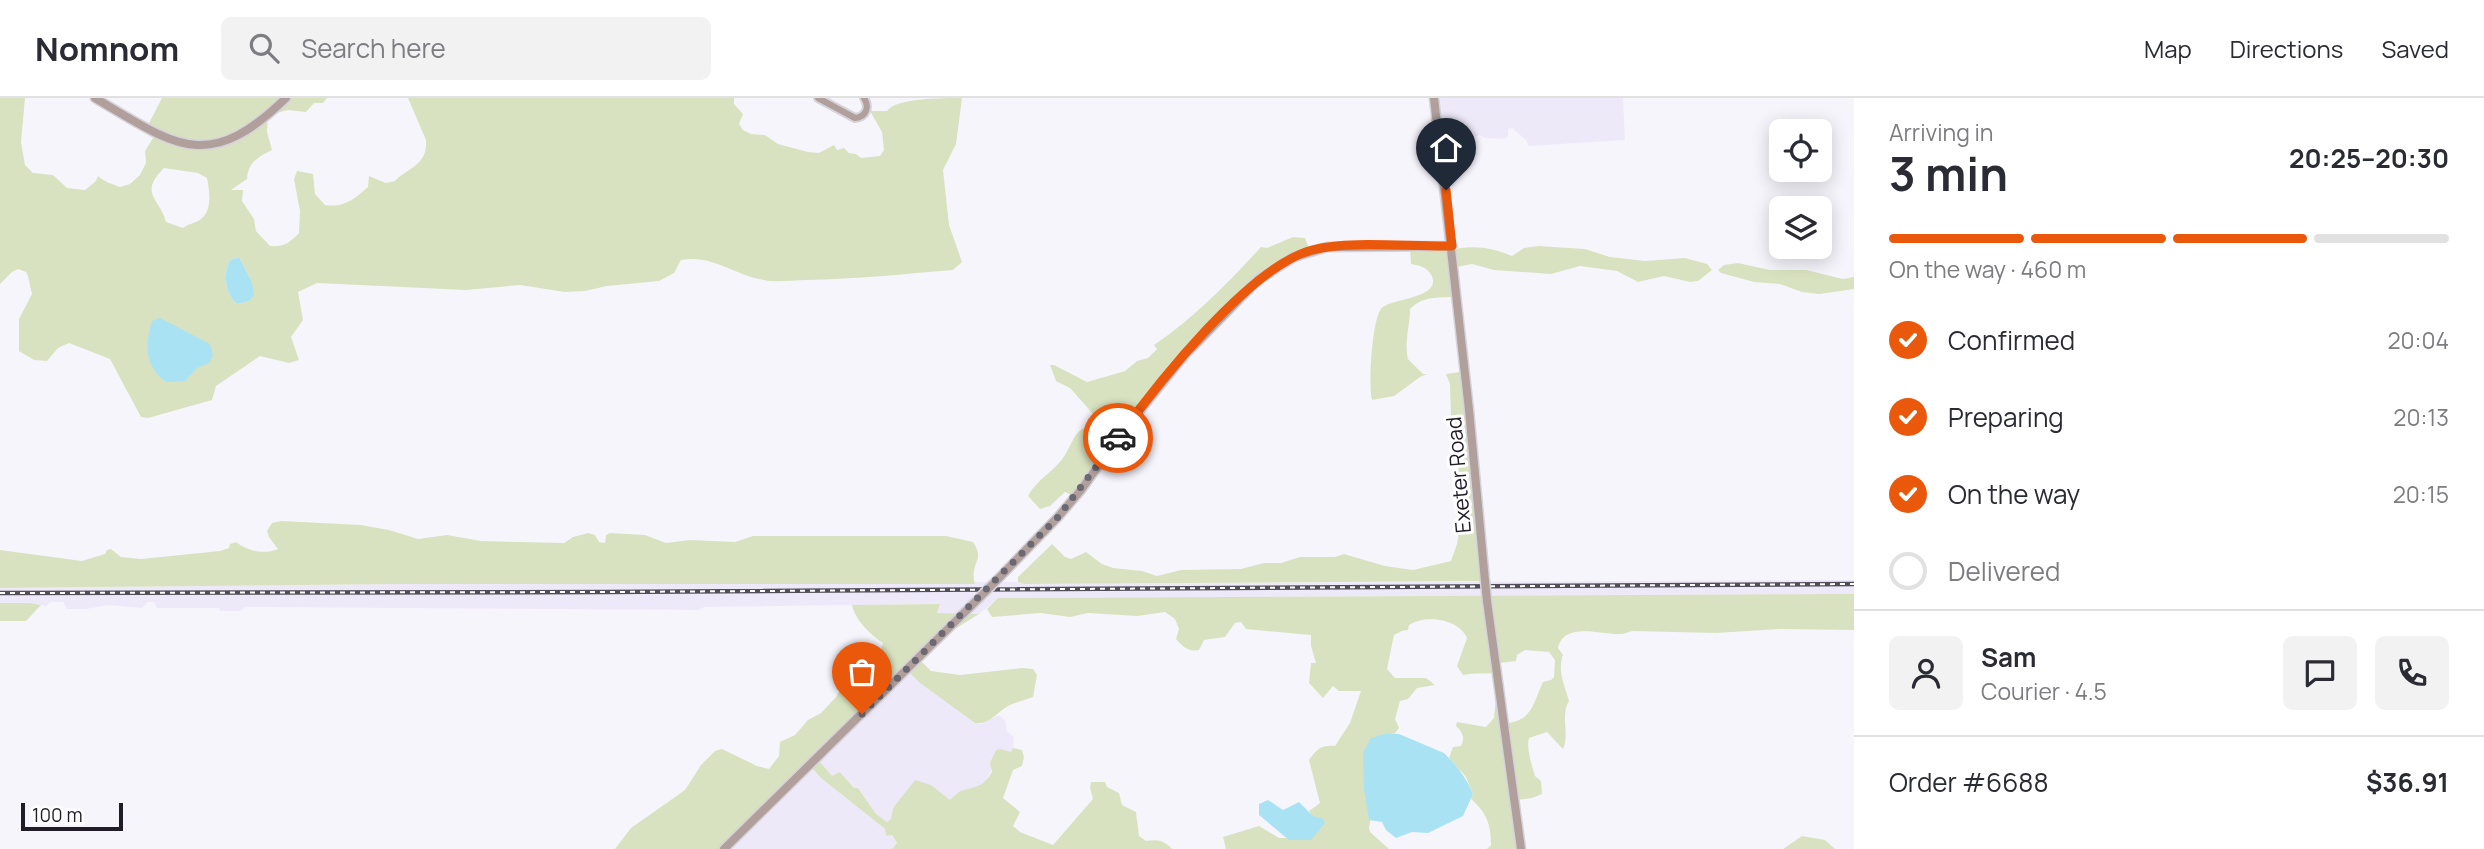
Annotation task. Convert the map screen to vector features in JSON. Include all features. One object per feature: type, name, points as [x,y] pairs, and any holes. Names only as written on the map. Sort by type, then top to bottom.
[{"type":"street","points":[[94,98],[173,142],[201,147],[219,143],[247,131],[286,98]]},
{"type":"street","points":[[823,98],[855,118],[862,117],[867,111],[864,98]]},
{"type":"street","name":"Exeter Road","points":[[1434,98],[1452,246],[1487,601],[1521,849]]},
{"type":"street","points":[[724,849],[1058,517],[1184,356],[1258,279],[1294,257],[1327,247],[1452,246]]},
{"type":"shaded area","points":[[1436,98],[1623,98],[1625,140],[1529,146],[1512,128],[1508,129],[1508,136],[1504,139],[1484,138],[1480,135],[1465,140],[1456,136],[1441,139]]},
{"type":"shaded area","points":[[1854,580],[1854,594],[999,598],[979,614],[937,613],[940,604],[704,607],[699,610],[245,607],[240,611],[220,611],[219,608],[157,608],[154,602],[148,602],[142,608],[108,605],[86,609],[67,609],[63,602],[50,602],[46,606],[0,603],[0,588],[399,584]]},
{"type":"shaded area","points":[[908,671],[975,723],[981,724],[999,715],[1005,720],[1007,731],[1014,737],[1013,750],[1011,752],[1001,749],[986,781],[973,789],[957,793],[950,801],[931,785],[912,786],[893,808],[891,819],[887,822],[876,814],[858,788],[854,788],[840,772],[832,777],[819,761]]},
{"type":"shaded area","points":[[811,767],[885,829],[887,836],[892,835],[897,844],[892,849],[724,849]]},
{"type":"green space","points":[[0,98],[25,98],[21,142],[25,165],[33,173],[53,175],[67,188],[85,190],[98,176],[120,187],[130,184],[140,175],[146,163],[145,151],[155,135],[147,127],[162,98],[327,98],[323,103],[314,103],[306,112],[288,110],[268,115],[267,132],[272,150],[255,161],[249,168],[247,179],[231,190],[243,190],[242,201],[254,219],[256,231],[270,246],[279,246],[286,244],[299,233],[300,211],[294,179],[297,171],[313,174],[315,194],[325,205],[337,205],[353,199],[368,187],[369,176],[386,183],[395,181],[420,161],[426,149],[426,140],[408,98],[734,98],[734,104],[743,114],[739,124],[751,134],[765,135],[778,144],[808,152],[819,153],[834,145],[837,150],[844,148],[861,158],[880,156],[884,150],[882,132],[870,111],[887,111],[899,103],[909,101],[962,98],[956,144],[943,170],[949,225],[962,262],[953,270],[774,281],[753,277],[713,262],[692,259],[681,260],[674,273],[659,281],[585,291],[565,292],[520,285],[466,290],[317,283],[298,292],[303,320],[291,337],[299,360],[289,363],[260,356],[216,386],[212,400],[148,418],[141,417],[110,359],[69,343],[58,348],[47,361],[34,360],[19,351],[19,319],[32,294],[28,276],[26,272],[18,269],[0,284]],"holes":[[[164,168],[198,173],[207,178],[208,207],[198,221],[183,228],[166,222],[152,190],[152,184]],[[239,257],[252,282],[249,301],[237,304],[230,295],[226,277],[230,260]]]},
{"type":"green space","points":[[1293,237],[1305,238],[1310,251],[1258,280],[1182,358],[1081,499],[1065,492],[1050,506],[1040,509],[1028,496],[1032,490],[1061,461],[1079,431],[1088,426],[1098,431],[1106,424],[1105,417],[1094,415],[1070,388],[1056,381],[1050,365],[1087,382],[1125,371],[1137,361],[1148,358],[1157,349],[1154,345],[1210,299],[1261,247],[1267,248]]},
{"type":"green space","points":[[1452,246],[1455,249],[1484,248],[1512,256],[1524,248],[1538,246],[1585,249],[1610,257],[1645,261],[1685,258],[1707,264],[1712,270],[1698,281],[1690,282],[1664,276],[1638,282],[1617,271],[1580,266],[1551,274],[1494,270],[1472,264],[1457,267],[1459,296],[1427,299],[1410,309],[1408,359],[1423,374],[1427,374],[1394,396],[1372,400],[1372,353],[1375,326],[1381,309],[1424,293],[1433,282],[1426,269],[1411,264],[1410,247]]},
{"type":"green space","points":[[1738,263],[1770,270],[1806,270],[1843,279],[1854,277],[1854,289],[1819,294],[1802,292],[1780,284],[1754,282],[1718,270],[1724,265]]},
{"type":"green space","points":[[1467,371],[1488,581],[1018,582],[1018,577],[1052,544],[1065,557],[1071,559],[1086,552],[1102,564],[1113,568],[1142,571],[1157,576],[1181,570],[1241,569],[1300,557],[1335,557],[1344,554],[1385,566],[1413,570],[1451,561],[1461,521],[1457,502],[1459,445],[1451,419],[1450,384],[1446,374]]},
{"type":"green space","points":[[281,521],[361,525],[418,539],[447,535],[481,541],[564,543],[588,533],[595,535],[599,542],[605,543],[606,535],[610,533],[645,535],[666,543],[690,540],[735,542],[753,536],[946,536],[973,542],[978,558],[974,571],[975,584],[399,584],[0,588],[0,550],[82,561],[105,554],[111,549],[121,557],[141,559],[220,551],[236,542],[251,550],[267,552],[278,549],[267,531],[272,523]]},
{"type":"green space","points":[[1854,594],[1854,630],[1780,629],[1716,633],[1632,631],[1620,634],[1584,631],[1568,635],[1558,648],[1563,655],[1561,673],[1569,701],[1565,713],[1565,743],[1563,749],[1547,732],[1529,738],[1530,757],[1535,776],[1541,781],[1542,794],[1517,800],[1523,849],[1487,849],[1491,845],[1487,820],[1471,799],[1473,794],[1466,777],[1449,758],[1453,747],[1461,746],[1463,740],[1462,733],[1456,726],[1457,722],[1486,727],[1494,718],[1496,697],[1503,696],[1507,723],[1527,714],[1543,682],[1554,677],[1555,660],[1549,652],[1525,650],[1517,655],[1516,661],[1500,663],[1501,672],[1463,675],[1457,666],[1467,638],[1457,626],[1433,619],[1409,625],[1408,630],[1394,635],[1387,669],[1395,678],[1426,678],[1435,685],[1417,688],[1408,699],[1400,701],[1395,719],[1399,728],[1395,733],[1387,733],[1369,828],[1389,849],[1226,849],[1223,837],[1259,826],[1279,838],[1287,838],[1312,816],[1309,811],[1320,803],[1309,760],[1320,748],[1335,746],[1350,723],[1361,691],[1339,691],[1333,686],[1323,698],[1309,683],[1311,663],[1316,663],[1311,635],[1246,629],[1241,622],[1235,623],[1225,637],[1204,640],[1199,650],[1189,650],[1176,639],[1179,629],[1175,619],[1165,612],[1137,616],[1088,613],[1070,617],[1041,613],[992,617],[987,609],[998,598]]},
{"type":"green space","points":[[0,603],[41,605],[26,621],[0,621]]},
{"type":"green space","points":[[940,604],[937,613],[979,614],[939,639],[919,659],[931,671],[960,675],[1033,669],[1037,675],[1033,697],[1010,705],[990,720],[975,723],[920,683],[907,670],[819,761],[832,776],[840,772],[854,788],[858,788],[876,814],[887,822],[891,819],[893,808],[915,780],[931,785],[950,800],[960,792],[986,780],[992,772],[990,763],[996,750],[1011,752],[1013,748],[1022,750],[1024,757],[1022,766],[1013,770],[1003,798],[1020,812],[1013,826],[1020,832],[1053,845],[1093,799],[1091,782],[1105,782],[1107,787],[1119,793],[1122,805],[1136,812],[1139,836],[1146,841],[1163,842],[1172,849],[892,849],[897,843],[892,835],[886,836],[885,829],[811,767],[724,849],[615,849],[631,828],[685,790],[701,765],[715,751],[722,749],[769,769],[779,756],[780,742],[795,735],[808,720],[821,713],[836,697],[848,675],[880,652],[883,643],[864,626],[852,605]]},
{"type":"green space","points":[[1802,836],[1825,840],[1835,849],[1783,849]]},
{"type":"water","points":[[239,257],[252,282],[254,295],[249,301],[237,304],[230,295],[226,277],[230,260]]},
{"type":"water","points":[[160,318],[210,344],[213,355],[209,363],[197,368],[185,381],[166,382],[150,362],[148,346],[152,321]]},
{"type":"water","points":[[1388,733],[1399,734],[1444,753],[1453,762],[1473,794],[1463,816],[1428,833],[1412,832],[1396,838],[1386,830],[1382,822],[1369,820],[1364,789],[1363,753],[1371,738]]},
{"type":"water","points":[[1268,800],[1283,810],[1299,802],[1325,823],[1311,840],[1289,840],[1259,815],[1259,804]]},
{"type":"railway","points":[[0,593],[1854,584]]},
{"type":"way so far","points":[[862,714],[1058,517],[1081,491],[1118,438]]},
{"type":"route","points":[[1118,438],[1184,356],[1237,299],[1258,279],[1276,267],[1294,257],[1327,247],[1452,246],[1446,190]]}]
